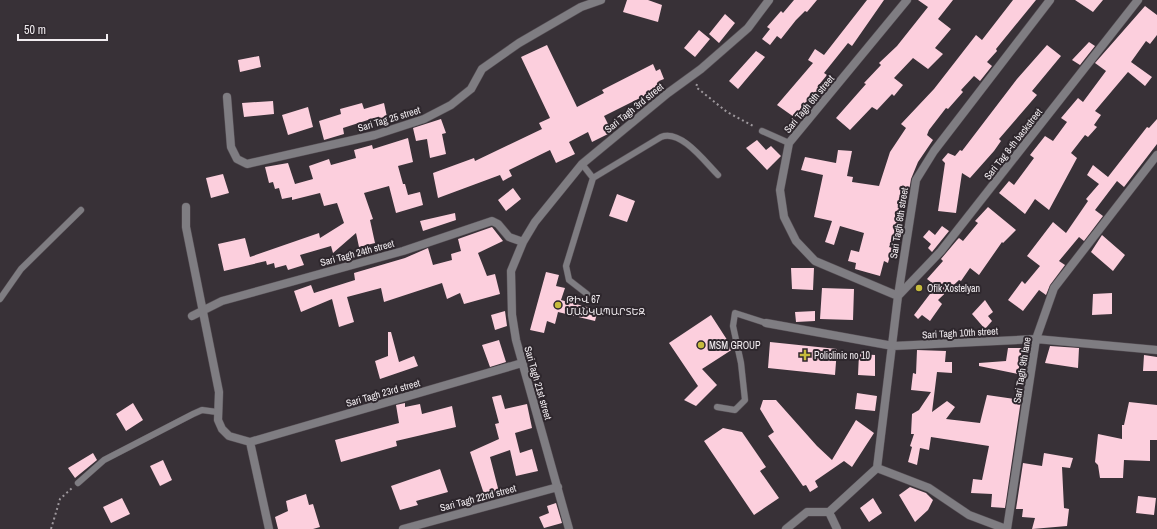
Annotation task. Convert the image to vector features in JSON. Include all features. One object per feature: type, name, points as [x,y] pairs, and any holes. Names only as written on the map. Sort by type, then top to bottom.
[{"type":"street","name":"Sari Tag 25 street","points":[[227,96],[231,147],[236,159],[247,164],[375,135],[424,119],[451,105],[471,89],[482,69],[520,43],[581,7],[600,0]]},
{"type":"street","name":"Sari Tagh 3rd street","points":[[523,242],[535,222],[582,164],[668,93],[701,70],[748,28],[769,0]]},
{"type":"street","name":"Sari Tagh 6th street","points":[[898,296],[815,261],[796,241],[784,217],[780,190],[789,143],[907,0]]},
{"type":"street","name":"Sari Tagh 8th street","points":[[877,468],[898,296],[916,180],[934,151],[1050,0]]},
{"type":"street","name":"Sari Tag 8-th backstreet","points":[[898,296],[941,251],[1138,0]]},
{"type":"street","name":"Sari Tagh 9th lane","points":[[1007,529],[1036,339],[1054,288],[1157,155]]},
{"type":"street","points":[[186,208],[186,226],[219,392],[217,412],[219,423],[226,434],[234,438],[250,442],[269,529]]},
{"type":"street","name":"Sari Tagh 24th street","points":[[192,316],[226,299],[403,251],[492,221],[498,224],[509,237],[523,242]]},
{"type":"street","name":"Sari Tagh 21st street","points":[[523,242],[511,271],[512,315],[516,340],[569,529]]},
{"type":"street","name":"Sari Tagh 10th street","points":[[766,323],[893,346],[1036,339],[1157,350]]},
{"type":"street","name":"Sari Tagh 23rd street","points":[[250,442],[522,363]]},
{"type":"street","points":[[786,529],[807,512],[829,512],[877,468],[929,488],[969,515],[1007,529]]},
{"type":"street","name":"Sari Tagh 22nd street","points":[[403,529],[558,487]]},
{"type":"street","points":[[829,512],[837,529]]},
{"type":"lane","points":[[762,131],[789,143]]},
{"type":"lane","points":[[587,294],[569,280],[566,266],[593,178],[660,137],[668,135],[681,138],[718,175]]},
{"type":"lane","points":[[582,164],[593,178]]},
{"type":"lane","points":[[0,300],[21,269],[81,210]]},
{"type":"lane","points":[[717,408],[735,410],[745,400],[742,363],[733,326],[735,313],[766,323]]},
{"type":"lane","points":[[78,482],[104,460],[191,415],[202,410],[217,412]]},
{"type":"path","points":[[701,70],[696,87],[727,112],[762,131]]},
{"type":"path","points":[[50,529],[60,499],[78,482]]},
{"type":"building","points":[[627,0],[648,0],[662,5],[658,22],[623,12]]},
{"type":"building","points":[[794,0],[817,0],[807,12],[805,11],[796,20],[781,39],[777,36],[770,45],[762,39],[770,29],[767,27],[781,11],[783,13]]},
{"type":"building","points":[[867,0],[884,0],[852,46],[848,43],[824,73],[827,75],[818,86],[823,90],[815,99],[811,96],[794,117],[777,105],[813,63],[808,60],[815,49],[824,55]]},
{"type":"building","points":[[918,0],[953,0],[938,19],[951,29],[935,48],[943,54],[928,69],[913,58],[894,78],[903,85],[894,96],[892,94],[877,110],[872,107],[850,130],[836,118],[866,84],[864,83],[881,65],[879,63],[897,46],[928,7]]},
{"type":"building","points":[[1013,0],[1036,0],[987,62],[992,66],[980,81],[974,76],[961,90],[963,92],[948,109],[946,108],[929,130],[927,135],[933,140],[918,162],[911,179],[909,191],[905,190],[901,208],[897,207],[901,210],[900,213],[904,213],[889,247],[892,248],[888,263],[884,261],[880,276],[855,269],[856,263],[848,261],[851,250],[859,252],[864,233],[840,226],[834,245],[825,242],[832,221],[814,217],[823,175],[801,170],[805,157],[836,163],[838,150],[852,151],[847,176],[853,177],[852,182],[879,186],[890,152],[906,128],[901,124],[934,89],[976,35],[982,40]]},
{"type":"building","points":[[1075,0],[1103,0],[1093,12]]},
{"type":"building","points":[[1145,6],[1157,15],[1157,35],[1150,44],[1146,41],[1131,62],[1152,77],[1145,86],[1128,72],[1095,111],[1101,115],[1094,125],[1097,127],[1088,137],[1085,135],[1071,153],[1077,158],[1049,210],[1035,199],[1025,214],[999,193],[1009,181],[1014,185],[1034,158],[1030,155],[1045,136],[1053,141],[1067,122],[1061,118],[1078,98],[1083,102],[1106,71],[1095,63]]},
{"type":"building","points":[[725,14],[735,23],[719,43],[709,34]]},
{"type":"building","points":[[699,30],[710,39],[695,57],[684,48]]},
{"type":"building","points":[[1089,42],[1095,46],[1080,65],[1072,60]]},
{"type":"building","points":[[547,45],[577,107],[604,93],[602,90],[653,64],[656,71],[660,69],[664,79],[659,81],[662,87],[604,116],[612,132],[592,142],[588,132],[569,142],[575,154],[556,163],[550,150],[509,170],[512,176],[503,181],[500,175],[438,198],[433,173],[474,158],[475,161],[542,129],[539,123],[550,118],[521,57]]},
{"type":"building","points":[[1047,45],[1061,56],[1032,91],[1037,95],[999,139],[1001,141],[994,151],[970,178],[962,173],[956,213],[938,211],[945,163],[942,160],[948,153],[955,156],[960,150],[962,151],[1017,79]]},
{"type":"building","points":[[756,51],[765,57],[738,89],[729,81]]},
{"type":"building","points":[[259,56],[261,67],[240,72],[238,60]]},
{"type":"building","points":[[273,101],[274,114],[244,117],[242,103]]},
{"type":"building","points":[[362,103],[364,109],[384,103],[387,117],[374,121],[374,118],[343,128],[344,134],[324,140],[319,121],[341,114],[340,109]]},
{"type":"building","points":[[308,107],[313,127],[288,135],[282,115]]},
{"type":"building","points":[[441,119],[446,133],[442,134],[446,154],[430,158],[427,139],[416,141],[413,128]]},
{"type":"building","points":[[1157,119],[1157,144],[1124,187],[1117,181],[1095,210],[1103,216],[1084,241],[1079,237],[1059,261],[1065,265],[1050,285],[1046,295],[1039,290],[1023,311],[1008,300],[1022,281],[1025,284],[1040,266],[1027,256],[1053,222],[1066,233],[1088,201],[1086,199],[1099,184],[1087,175],[1093,165],[1108,177],[1147,127],[1149,128]]},
{"type":"building","points":[[408,138],[413,162],[398,166],[408,195],[420,192],[423,205],[396,213],[389,186],[364,193],[373,219],[370,220],[375,243],[359,247],[356,233],[333,253],[331,246],[300,255],[304,265],[288,270],[286,265],[275,268],[274,263],[267,265],[266,261],[224,271],[218,244],[245,238],[250,257],[319,233],[320,238],[344,223],[337,203],[324,206],[320,193],[292,200],[292,197],[282,199],[279,188],[275,189],[273,182],[269,183],[265,167],[288,163],[295,184],[313,179],[309,166],[329,159],[331,165],[356,158],[354,150],[372,145],[373,149]]},
{"type":"building","points":[[757,140],[766,150],[771,146],[781,156],[767,170],[746,148]]},
{"type":"building","points":[[223,174],[229,193],[211,198],[206,178]]},
{"type":"building","points":[[513,188],[521,199],[506,211],[498,200]]},
{"type":"building","points":[[617,194],[635,201],[627,222],[609,216]]},
{"type":"building","points":[[988,207],[1016,230],[1003,243],[1002,242],[979,275],[970,268],[961,281],[959,280],[938,300],[942,304],[930,321],[922,315],[918,319],[914,315],[936,286],[927,279],[943,261],[941,259],[957,240],[959,238],[963,241],[978,223],[975,221]]},
{"type":"building","points":[[455,213],[456,220],[423,231],[420,221]]},
{"type":"building","points":[[942,226],[949,231],[932,252],[928,248],[931,244],[923,237],[929,230],[935,235]]},
{"type":"building","points":[[492,227],[503,241],[478,253],[487,276],[495,274],[500,294],[464,304],[460,293],[447,299],[442,283],[384,302],[381,288],[347,297],[354,322],[339,327],[332,299],[301,312],[294,291],[311,285],[314,293],[355,280],[354,273],[405,258],[428,248],[433,265],[452,260],[451,254],[461,251],[458,239]]},
{"type":"building","points":[[1102,235],[1125,255],[1113,271],[1091,252]]},
{"type":"building","points":[[791,268],[814,268],[813,290],[792,289]]},
{"type":"building","name":"ԹԻՎ 67 ՄԱՆԿԱՊԱՐՏԵԶ","points":[[546,272],[559,275],[556,286],[565,288],[561,300],[598,310],[595,321],[558,312],[555,324],[547,321],[544,333],[530,330]]},
{"type":"building","points":[[822,288],[854,289],[853,320],[820,319]]},
{"type":"building","points":[[1112,293],[1112,314],[1092,315],[1093,294]]},
{"type":"building","points":[[985,300],[993,312],[988,316],[992,321],[985,329],[972,314]]},
{"type":"building","points":[[505,311],[507,326],[495,330],[491,315]]},
{"type":"building","points":[[815,311],[815,321],[796,322],[795,312]]},
{"type":"building","name":"MSM GROUP","points":[[711,315],[733,349],[702,369],[717,385],[696,406],[684,400],[698,386],[669,343]]},
{"type":"building","points":[[388,332],[391,332],[399,362],[414,356],[418,366],[380,379],[375,361],[388,356]]},
{"type":"building","points":[[499,340],[506,362],[490,367],[482,345]]},
{"type":"building","points":[[770,342],[837,349],[835,375],[768,368]]},
{"type":"building","points":[[1050,346],[1079,348],[1078,368],[1045,363]]},
{"type":"building","points":[[1008,348],[1022,348],[1018,374],[979,366],[979,363],[1006,361]]},
{"type":"building","points":[[917,350],[946,351],[945,362],[952,362],[952,373],[937,372],[932,412],[947,401],[955,407],[946,419],[980,423],[987,395],[1021,400],[1005,508],[991,507],[992,494],[971,493],[973,479],[982,480],[989,446],[931,437],[929,450],[920,448],[917,465],[908,462],[912,447],[910,446],[914,434],[911,434],[912,414],[919,410],[931,392],[911,390],[913,373],[916,374]]},
{"type":"building","points":[[859,354],[875,355],[875,376],[858,375]]},
{"type":"building","points":[[1144,355],[1157,357],[1157,371],[1143,371]]},
{"type":"building","points":[[857,393],[877,396],[875,411],[855,409]]},
{"type":"building","points":[[501,395],[505,409],[527,404],[532,428],[515,433],[520,453],[532,449],[538,471],[516,476],[510,450],[490,457],[500,496],[486,500],[470,452],[499,439],[495,424],[499,423],[492,397]]},
{"type":"building","points":[[763,400],[776,400],[817,446],[832,460],[856,420],[874,433],[852,467],[844,461],[815,481],[818,487],[810,492],[806,485],[803,486],[768,436],[774,432],[760,409]]},
{"type":"building","points":[[1129,402],[1157,405],[1157,440],[1150,440],[1150,461],[1124,460],[1123,478],[1100,478],[1098,465],[1095,462],[1098,434],[1122,439],[1122,425],[1124,425]]},
{"type":"building","points":[[133,403],[143,420],[126,431],[116,414]]},
{"type":"building","points":[[405,403],[405,407],[420,404],[422,414],[452,406],[456,427],[396,441],[397,446],[341,462],[335,440],[399,423],[396,405]]},
{"type":"building","points":[[723,428],[742,432],[766,467],[760,471],[779,498],[754,515],[704,441]]},
{"type":"building","points":[[93,453],[97,460],[75,478],[68,468]]},
{"type":"building","points":[[1044,453],[1073,458],[1070,468],[1062,467],[1064,508],[1069,509],[1067,526],[1032,529],[1035,518],[1022,517],[1023,509],[1016,509],[1023,463],[1042,466]]},
{"type":"building","points":[[163,460],[172,480],[160,486],[150,466]]},
{"type":"building","points":[[440,469],[448,492],[416,501],[418,505],[400,510],[391,486]]},
{"type":"building","points":[[910,487],[926,493],[933,500],[928,510],[915,522],[899,495]]},
{"type":"building","points":[[306,494],[309,505],[313,504],[320,527],[313,529],[278,529],[275,517],[288,511],[286,501]]},
{"type":"building","points":[[1138,496],[1156,498],[1154,515],[1136,513]]},
{"type":"building","points":[[122,498],[130,514],[111,523],[103,507]]},
{"type":"building","points":[[873,498],[882,513],[869,522],[860,508]]},
{"type":"building","points":[[556,503],[562,523],[544,528],[539,517],[549,513],[547,506]]},
{"type":"place","name":"Ofik Xostelyan","points":[[919,288]]},
{"type":"place","name":"ԹԻՎ 67 ՄԱՆԿԱՊԱՐՏԵԶ","points":[[558,305]]},
{"type":"place","name":"MSM GROUP","points":[[701,345]]},
{"type":"place","name":"Policlinic no 10","points":[[805,355]]}]
